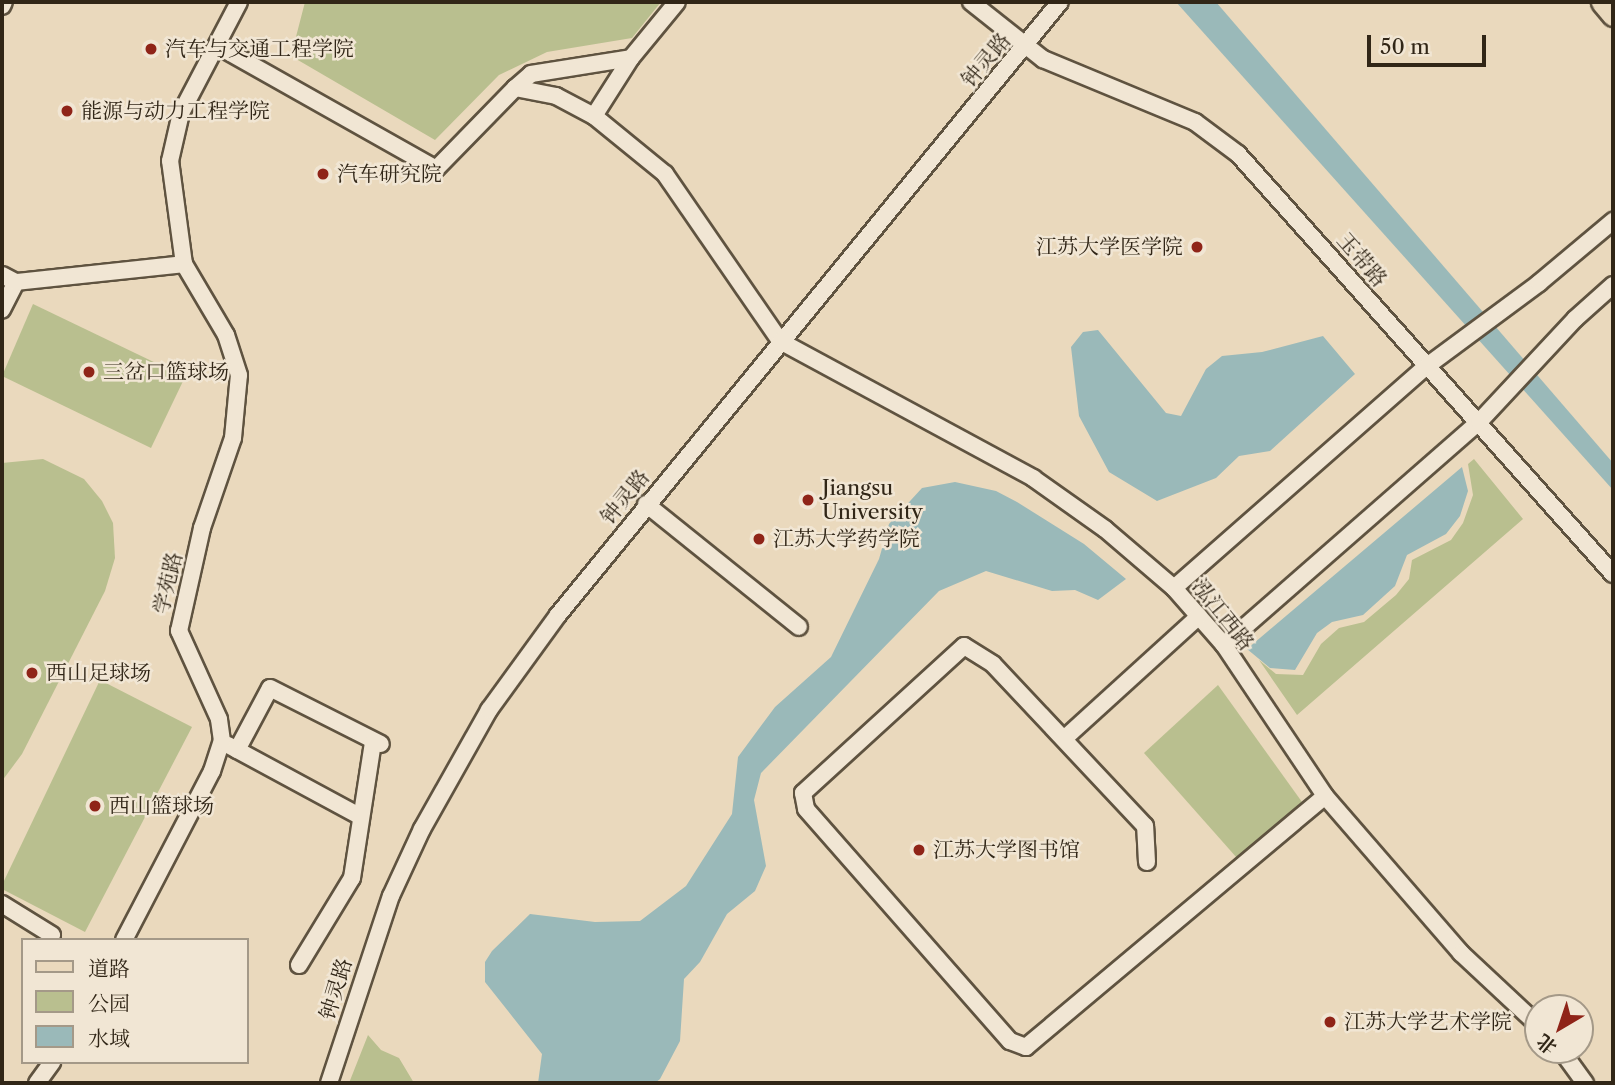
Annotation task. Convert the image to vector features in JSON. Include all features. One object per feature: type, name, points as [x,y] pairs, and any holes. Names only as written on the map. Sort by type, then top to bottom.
[{"type":"main road","points":[[1602,2],[1613,15]]},
{"type":"lane","points":[[2,310],[9,278],[184,264],[170,161],[181,113],[239,2]]},
{"type":"lane","points":[[594,116],[631,58],[677,2]]},
{"type":"lane","name":"玉带路","points":[[971,2],[1042,59],[1184,117],[1223,142],[1269,185],[1613,573]]},
{"type":"lane","name":"钟灵路","points":[[329,1083],[391,896],[448,780],[522,662],[646,505],[1060,2]]},
{"type":"lane","points":[[218,46],[436,169],[531,74],[631,58]]},
{"type":"lane","points":[[515,88],[556,96],[594,116],[664,174],[780,341]]},
{"type":"lane","points":[[1174,588],[1427,366],[1613,221]]},
{"type":"lane","name":"学苑路","points":[[184,264],[226,335],[239,375],[233,438],[202,528],[179,631],[219,719],[222,741]]},
{"type":"lane","points":[[1224,645],[1479,422],[1507,396],[1575,319],[1613,285]]},
{"type":"lane","name":"泓江西路","points":[[780,341],[1033,478],[1105,529],[1174,588],[1224,645],[1325,796],[1461,953],[1524,1012]]},
{"type":"lane","points":[[646,505],[799,627]]},
{"type":"lane","points":[[1065,738],[1199,616]]},
{"type":"lane","points":[[1147,862],[1145,826],[993,664],[964,646],[803,793],[806,809],[1017,1046],[1033,1045],[1325,796]]},
{"type":"lane","points":[[237,750],[270,688],[377,743],[361,817],[352,878],[299,965]]},
{"type":"lane","points":[[125,938],[212,771],[222,741],[361,817]]},
{"type":"lane","points":[[2,904],[52,935]]},
{"type":"lane","points":[[37,1083],[51,1064]]},
{"type":"lane","points":[[1571,1064],[1585,1083]]},
{"type":"green space","points":[[305,2],[661,2],[632,38],[547,52],[499,75],[435,140],[291,56]]},
{"type":"green space","name":"三岔口篮球场","points":[[33,304],[185,377],[151,448],[2,376]]},
{"type":"green space","name":"西山足球场","points":[[43,459],[84,479],[102,501],[113,523],[115,558],[105,591],[22,754],[2,781],[2,463]]},
{"type":"green space","points":[[1474,459],[1523,519],[1297,715],[1259,660],[1276,674],[1303,675],[1321,644],[1339,628],[1364,622],[1396,595],[1409,579],[1412,560],[1451,540],[1463,523],[1473,495],[1468,464]]},
{"type":"green space","name":"西山篮球场","points":[[100,680],[192,727],[85,932],[2,889],[2,885]]},
{"type":"green space","points":[[1218,685],[1302,802],[1237,858],[1144,753]]},
{"type":"green space","points":[[368,1035],[381,1050],[399,1058],[414,1083],[349,1083]]},
{"type":"water","points":[[1176,2],[1216,2],[1613,463],[1613,490]]},
{"type":"water","points":[[1098,330],[1166,413],[1181,416],[1206,369],[1222,356],[1262,352],[1323,336],[1355,374],[1270,451],[1239,456],[1216,478],[1157,501],[1109,472],[1079,416],[1071,347],[1083,332]]},
{"type":"water","points":[[1462,467],[1468,491],[1460,516],[1446,534],[1407,555],[1395,586],[1363,615],[1332,622],[1317,633],[1295,670],[1270,668],[1247,649]]},
{"type":"water","points":[[955,482],[996,491],[1017,502],[1084,544],[1126,579],[1098,600],[1075,590],[1052,591],[986,571],[939,591],[761,773],[754,800],[766,866],[755,891],[727,914],[700,962],[684,979],[680,1041],[660,1079],[655,1083],[538,1083],[542,1054],[485,982],[485,962],[492,951],[530,914],[595,922],[640,921],[686,886],[732,814],[738,757],[775,707],[831,657],[879,559],[889,524],[922,488]]},
{"type":"place","name":"汽车与交通工程学院","points":[[151,49]]},
{"type":"place","name":"能源与动力工程学院","points":[[67,111]]},
{"type":"place","name":"汽车研究院","points":[[323,174]]},
{"type":"place","name":"江苏大学医学院","points":[[1197,247]]},
{"type":"place","name":"三岔口篮球场","points":[[89,372]]},
{"type":"place","name":"Jiangsu University","points":[[808,500]]},
{"type":"place","name":"江苏大学药学院","points":[[759,539]]},
{"type":"place","name":"西山足球场","points":[[32,673]]},
{"type":"place","name":"西山篮球场","points":[[95,806]]},
{"type":"place","name":"江苏大学图书馆","points":[[919,850]]},
{"type":"place","name":"江苏大学艺术学院","points":[[1330,1022]]}]
